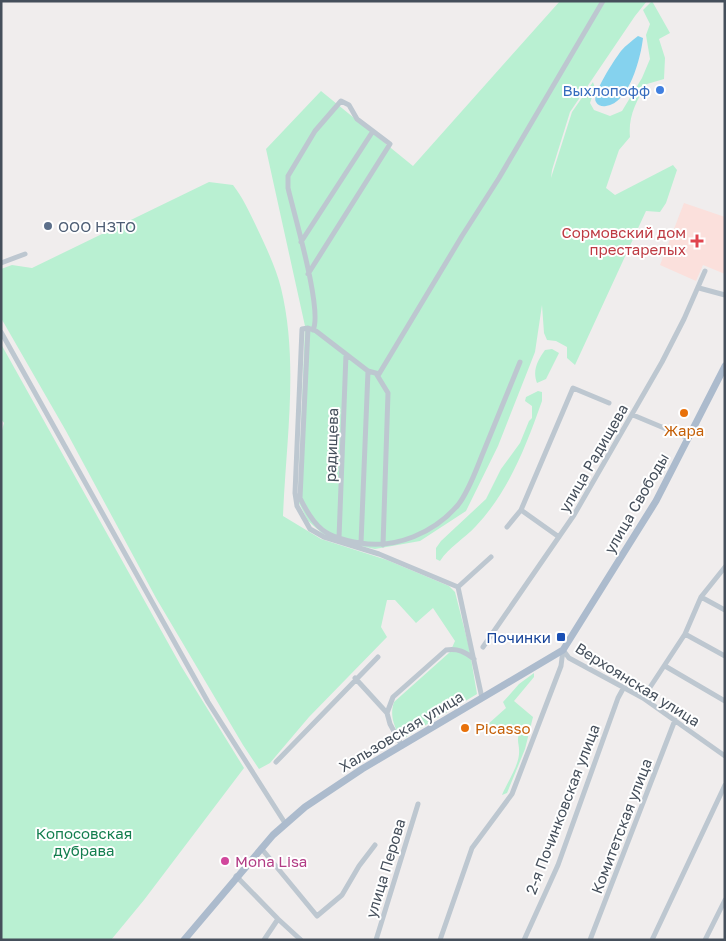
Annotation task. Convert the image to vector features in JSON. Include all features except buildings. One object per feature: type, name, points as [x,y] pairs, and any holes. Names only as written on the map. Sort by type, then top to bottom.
[{"type":"main road","name":"улица Свободы","points":[[563,650],[656,501],[725,366]]},
{"type":"main road","name":"Хальзовская улица","points":[[184,940],[261,848],[285,823],[326,791],[563,650]]},
{"type":"street","points":[[377,375],[499,178],[603,1]]},
{"type":"street","points":[[308,274],[390,144],[358,118],[349,105],[341,101],[315,131],[288,176],[288,188],[308,274],[316,323],[310,329],[300,498],[310,519],[321,530],[339,538],[383,545],[413,537],[436,524],[459,504],[474,474],[520,362]]},
{"type":"street","points":[[301,242],[373,131]]},
{"type":"street","points":[[1,263],[25,254]]},
{"type":"street","name":"улица Радищева","points":[[483,647],[559,537],[632,415],[662,362],[705,271]]},
{"type":"street","points":[[698,288],[725,295]]},
{"type":"street","points":[[383,545],[388,393],[377,375],[368,372],[310,329],[302,329],[296,493],[297,506],[310,529],[324,537],[379,554],[458,587]]},
{"type":"street","points":[[1,332],[208,702],[285,823]]},
{"type":"street","name":"радищева","points":[[339,538],[346,354]]},
{"type":"street","points":[[361,543],[368,372]]},
{"type":"street","points":[[507,527],[521,510],[573,388],[609,403]]},
{"type":"street","points":[[632,415],[688,438]]},
{"type":"street","points":[[521,510],[559,537]]},
{"type":"street","points":[[458,587],[491,557]]},
{"type":"street","points":[[643,698],[685,634],[701,598],[725,567]]},
{"type":"street","points":[[458,587],[482,698]]},
{"type":"street","points":[[701,598],[725,610]]},
{"type":"street","points":[[685,634],[725,656]]},
{"type":"street","points":[[387,713],[393,697],[446,650],[455,648],[465,652],[474,659]]},
{"type":"street","points":[[440,940],[472,848],[512,794],[561,666],[563,650]]},
{"type":"street","name":"Верхоянская улица","points":[[563,650],[569,658],[643,698],[725,756]]},
{"type":"street","points":[[276,762],[355,678],[378,657]]},
{"type":"street","points":[[665,666],[725,701]]},
{"type":"street","points":[[355,678],[387,713],[390,724],[402,746]]},
{"type":"street","name":"2-я Починковская улица","points":[[524,940],[558,864],[591,770],[618,698],[624,687]]},
{"type":"street","name":"Комитетская улица","points":[[590,940],[675,720]]},
{"type":"street","points":[[652,940],[725,785]]},
{"type":"street","name":"улица Перова","points":[[376,940],[418,804]]},
{"type":"street","points":[[261,848],[317,916],[342,895],[359,866],[375,845]]},
{"type":"street","points":[[236,876],[301,940]]},
{"type":"street","points":[[705,940],[725,900]]},
{"type":"street","points":[[264,940],[278,919]]},
{"type":"shaded area","name":"Сормовский дом престарелых","points":[[684,203],[725,217],[725,274],[703,265],[696,281],[660,265]]},
{"type":"green space","points":[[560,1],[647,1],[570,112],[551,178],[572,112],[593,82],[595,88],[590,103],[594,110],[610,116],[622,111],[642,78],[650,59],[646,35],[650,24],[643,10],[652,1],[670,33],[659,39],[665,58],[664,79],[647,84],[639,97],[630,123],[630,137],[619,150],[606,188],[615,195],[673,165],[677,170],[666,203],[660,212],[646,211],[575,365],[567,358],[567,347],[556,341],[547,340],[544,333],[542,305],[535,352],[498,446],[466,511],[420,541],[375,549],[341,542],[323,534],[308,521],[298,501],[305,326],[266,149],[321,91],[413,166]]},
{"type":"green space","points":[[209,182],[233,185],[237,190],[274,265],[281,288],[289,344],[290,373],[283,516],[321,539],[387,560],[449,586],[455,592],[469,647],[477,694],[406,737],[398,734],[392,710],[394,702],[450,652],[455,641],[433,608],[416,623],[395,600],[387,600],[381,627],[387,637],[309,717],[270,763],[259,769],[156,598],[66,431],[1,318],[1,269],[12,265],[32,268]]},
{"type":"green space","name":"Копосовская дубрава","points":[[1,344],[181,666],[244,768],[144,900],[111,940],[1,940],[1,434],[4,423],[1,419]]},
{"type":"green space","points":[[552,349],[559,353],[546,379],[537,383],[535,369],[538,361],[545,350]]},
{"type":"green space","points":[[538,391],[542,392],[542,401],[530,435],[498,498],[476,526],[448,551],[440,561],[436,559],[436,548],[441,541],[486,499],[501,469],[520,443],[532,418],[532,406],[525,401],[526,397]]},
{"type":"green space","points":[[534,673],[534,677],[514,701],[533,717],[525,749],[507,793],[502,795],[517,764],[519,754],[518,738],[523,728],[520,725],[501,731],[489,730],[487,725],[506,708],[503,702],[519,684]]},
{"type":"water","points":[[638,36],[643,38],[642,46],[627,89],[614,103],[605,106],[599,105],[595,98],[604,77],[621,51]]},
{"type":"place","name":"Выхлопофф","points":[[660,90]]},
{"type":"place","name":"ООО НЗТО","points":[[48,226]]},
{"type":"place","name":"Сормовский дом престарелых","points":[[697,241]]},
{"type":"place","name":"Жара","points":[[684,413]]},
{"type":"place","name":"Починки","points":[[561,637]]},
{"type":"place","name":"Picasso","points":[[465,728]]},
{"type":"place","name":"Mona Lisa","points":[[225,861]]}]
